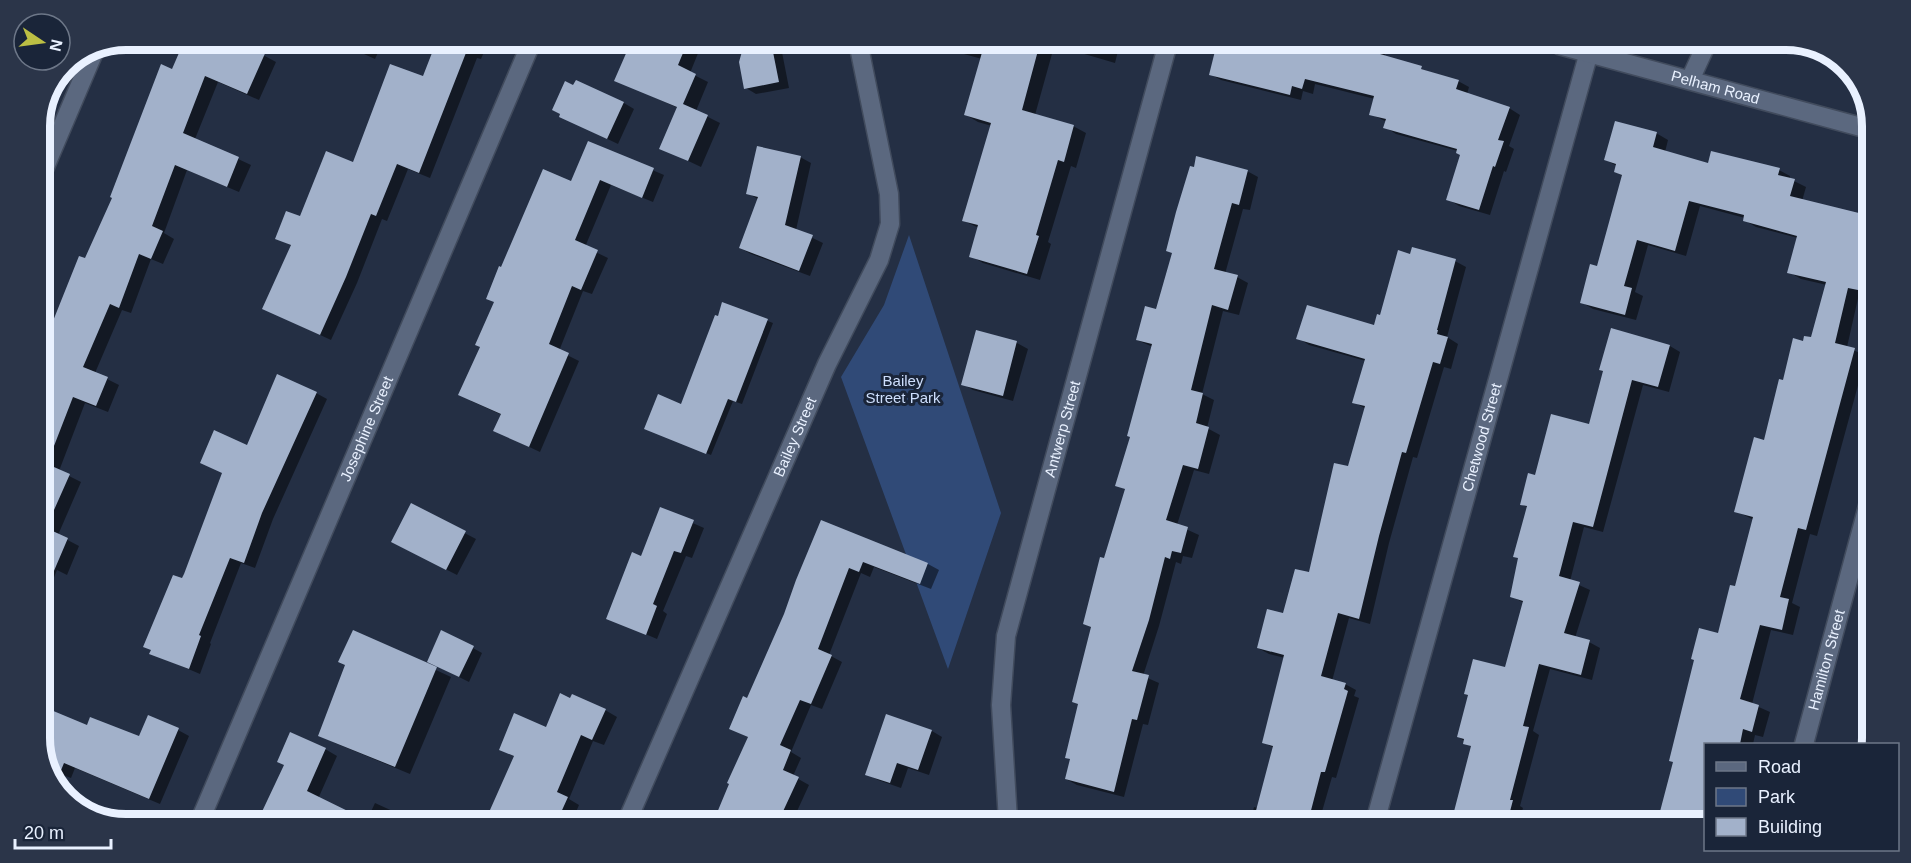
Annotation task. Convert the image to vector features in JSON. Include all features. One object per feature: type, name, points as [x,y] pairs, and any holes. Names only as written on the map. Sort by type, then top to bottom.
[{"type":"street","name":"Josephine Street","points":[[203,814],[528,50]]},
{"type":"street","name":"Bailey Street","points":[[630,814],[827,364],[879,260],[890,224],[890,194],[860,50]]},
{"type":"street","name":"Antwerp Street","points":[[1008,814],[1001,705],[1006,636],[1165,50]]},
{"type":"street","name":"Pelham Road","points":[[1580,50],[1861,127]]},
{"type":"street","points":[[1690,80],[1704,50]]},
{"type":"street","name":"Chetwood Street","points":[[1377,814],[1589,52]]},
{"type":"street","points":[[50,155],[92,58]]},
{"type":"street","name":"Hamilton Street","points":[[1804,743],[1862,536]]},
{"type":"green space","name":"Bailey Street Park","points":[[909,235],[1001,513],[948,669],[841,377],[884,305]]},
{"type":"building","points":[[180,50],[267,50],[247,94],[205,76],[183,133],[239,157],[227,187],[175,165],[152,226],[163,231],[151,259],[139,254],[119,308],[110,304],[83,367],[108,377],[96,406],[73,397],[50,456],[50,328],[79,256],[85,258],[112,198],[110,197],[161,64],[172,69]]},
{"type":"building","points":[[433,50],[467,50],[419,173],[397,164],[376,216],[371,214],[320,335],[262,309],[291,245],[275,239],[286,211],[300,216],[326,151],[353,162],[390,64],[423,76]]},
{"type":"building","points":[[628,50],[684,50],[678,65],[696,74],[683,104],[708,115],[688,161],[659,149],[677,107],[614,81]]},
{"type":"building","points":[[742,50],[773,50],[779,82],[744,89],[739,62]]},
{"type":"building","points":[[983,50],[1038,50],[1022,110],[1074,125],[1064,162],[1058,160],[1027,274],[969,257],[978,225],[962,221],[991,123],[964,115]]},
{"type":"building","points":[[1215,50],[1374,50],[1373,52],[1422,66],[1421,69],[1459,80],[1456,89],[1510,107],[1498,140],[1504,141],[1495,167],[1493,166],[1479,210],[1446,200],[1460,155],[1456,153],[1457,149],[1383,128],[1386,119],[1369,115],[1374,96],[1305,79],[1302,89],[1292,86],[1290,95],[1209,75]]},
{"type":"building","points":[[576,80],[624,102],[607,139],[559,117],[560,114],[552,110],[565,81],[573,85]]},
{"type":"building","points":[[1615,121],[1657,132],[1653,147],[1708,163],[1711,151],[1780,168],[1778,175],[1795,179],[1790,196],[1861,214],[1861,277],[1858,290],[1848,288],[1835,343],[1855,348],[1806,530],[1798,528],[1780,597],[1789,599],[1782,630],[1760,625],[1740,699],[1759,705],[1752,732],[1743,729],[1740,743],[1704,743],[1704,814],[1659,814],[1673,762],[1669,761],[1694,660],[1691,659],[1699,628],[1718,633],[1730,585],[1735,586],[1753,517],[1734,512],[1754,437],[1764,440],[1779,379],[1783,380],[1793,338],[1803,341],[1804,336],[1811,337],[1826,282],[1787,273],[1797,236],[1743,221],[1744,215],[1689,201],[1675,251],[1637,240],[1624,286],[1632,288],[1625,315],[1580,303],[1590,264],[1597,266],[1622,175],[1614,172],[1616,164],[1604,160]]},
{"type":"building","points":[[588,141],[654,168],[642,198],[600,180],[575,240],[598,250],[581,290],[572,286],[549,344],[569,353],[529,447],[493,431],[501,414],[458,395],[480,347],[475,345],[494,302],[486,299],[543,169],[571,181]]},
{"type":"building","points":[[757,146],[801,156],[785,225],[813,235],[799,271],[739,248],[758,197],[746,194]]},
{"type":"building","points":[[1196,156],[1248,170],[1239,205],[1232,203],[1214,269],[1238,275],[1228,310],[1212,305],[1191,390],[1203,393],[1196,423],[1209,427],[1198,469],[1183,465],[1166,520],[1188,527],[1181,553],[1172,551],[1170,559],[1165,557],[1149,620],[1132,671],[1149,675],[1137,720],[1132,719],[1114,792],[1065,779],[1070,759],[1065,758],[1078,704],[1072,702],[1091,627],[1083,624],[1100,557],[1104,558],[1125,489],[1115,486],[1130,437],[1127,436],[1152,344],[1136,340],[1145,306],[1156,309],[1172,253],[1166,251],[1176,212],[1190,166],[1194,167]]},
{"type":"building","points":[[1412,247],[1456,259],[1437,330],[1437,334],[1448,337],[1440,364],[1433,362],[1406,453],[1402,452],[1359,619],[1338,613],[1321,676],[1346,683],[1344,689],[1348,691],[1325,772],[1321,772],[1310,814],[1255,814],[1273,746],[1262,743],[1284,655],[1257,648],[1267,609],[1283,613],[1295,569],[1309,572],[1334,463],[1348,466],[1365,406],[1352,403],[1365,359],[1296,339],[1307,305],[1374,325],[1377,314],[1380,315],[1398,250],[1410,254]]},
{"type":"building","points":[[722,302],[768,319],[736,402],[728,399],[706,454],[644,429],[658,394],[681,404]]},
{"type":"building","points":[[1611,328],[1670,345],[1658,387],[1632,380],[1593,527],[1573,522],[1559,576],[1580,582],[1564,633],[1590,640],[1581,675],[1539,664],[1523,726],[1529,727],[1510,800],[1513,800],[1509,814],[1453,814],[1471,746],[1463,744],[1464,739],[1457,737],[1468,695],[1464,694],[1473,659],[1505,667],[1523,601],[1510,597],[1518,558],[1513,557],[1527,506],[1520,505],[1528,473],[1535,475],[1551,414],[1589,424],[1603,371],[1599,370]]},
{"type":"building","points":[[976,330],[1017,341],[1003,396],[961,385]]},
{"type":"building","points":[[277,374],[317,392],[262,513],[244,563],[230,558],[199,635],[201,636],[189,669],[149,654],[151,650],[143,647],[173,575],[182,578],[184,574],[222,473],[200,463],[214,430],[247,445]]},
{"type":"building","points":[[50,465],[70,474],[50,519]]},
{"type":"building","points":[[411,503],[466,531],[446,570],[391,542]]},
{"type":"building","points":[[660,507],[694,520],[681,553],[674,551],[653,604],[657,606],[646,635],[606,619],[632,552],[641,556]]},
{"type":"building","points":[[821,520],[928,563],[920,584],[863,562],[859,572],[849,568],[818,649],[832,655],[811,704],[800,700],[780,745],[791,750],[783,770],[799,777],[782,814],[716,814],[729,784],[727,783],[748,737],[729,729],[743,696],[747,698],[784,614]]},
{"type":"building","points":[[50,530],[68,538],[50,580]]},
{"type":"building","points":[[353,630],[437,667],[395,767],[318,736],[345,665],[338,662]]},
{"type":"building","points":[[441,630],[474,646],[459,677],[427,662]]},
{"type":"building","points":[[560,693],[570,698],[572,694],[606,709],[592,740],[581,735],[557,792],[568,797],[560,814],[499,814],[490,810],[514,756],[499,750],[514,713],[546,727]]},
{"type":"building","points":[[50,710],[87,725],[90,717],[139,736],[148,715],[179,728],[149,799],[64,763],[59,775],[51,752]]},
{"type":"building","points":[[886,714],[932,730],[918,770],[897,763],[890,783],[865,775]]},
{"type":"building","points":[[290,732],[326,748],[307,791],[354,814],[261,814],[284,765],[277,762]]}]
